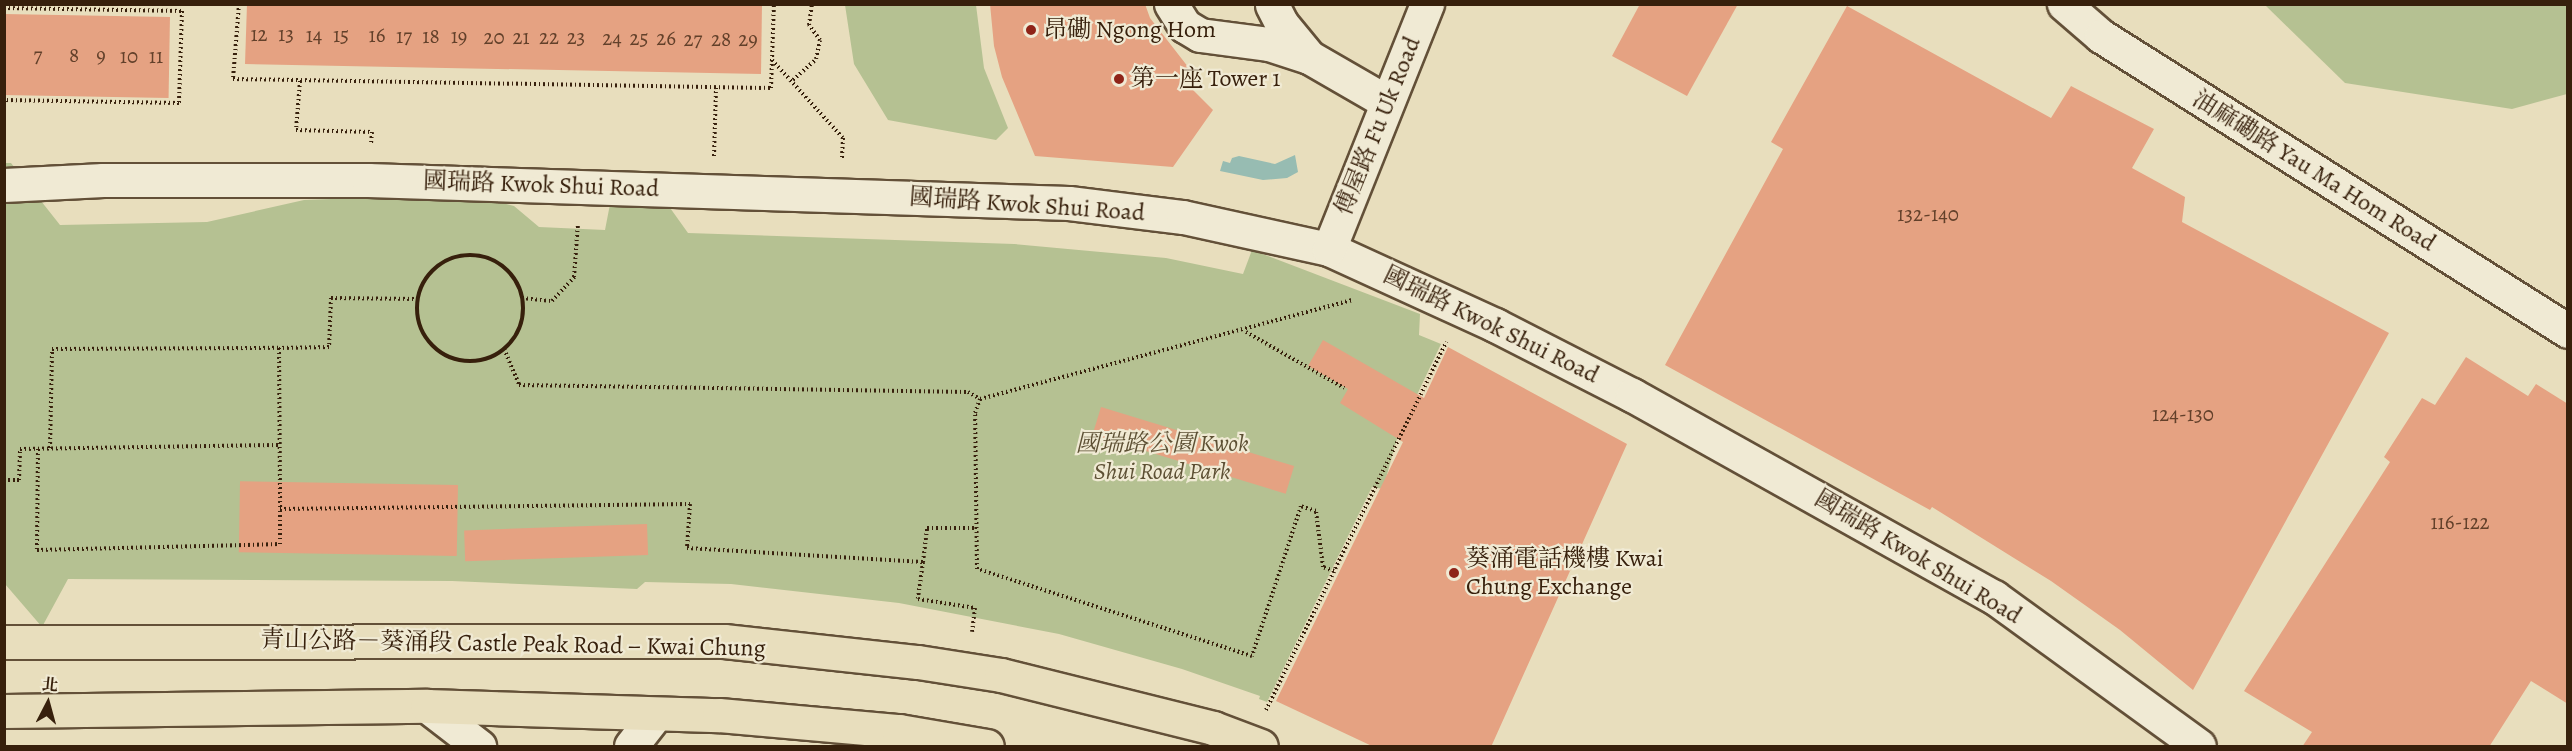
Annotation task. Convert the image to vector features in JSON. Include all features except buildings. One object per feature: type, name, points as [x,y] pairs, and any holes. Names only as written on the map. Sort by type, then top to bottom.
[{"type":"main road","name":"青山公路－葵涌段 Castle Peak Road – Kwai Chung","points":[[10,638],[724,641],[918,662],[1000,675],[1213,728],[1262,731]]},
{"type":"main road","points":[[4,711],[427,706],[656,715],[719,715],[899,731],[987,747]]},
{"type":"street","points":[[1171,4],[1185,26],[1200,36],[1269,44],[1309,57],[1387,102]]},
{"type":"street","name":"傅屋路 Fu Uk Road","points":[[1329,249],[1428,4]]},
{"type":"street","name":"油麻磡路 Yau Ma Hom Road","points":[[2064,4],[2101,36],[2568,331]]},
{"type":"street","points":[[1234,39],[1263,20],[1272,5]]},
{"type":"street","points":[[1272,5],[1281,23],[1309,57]]},
{"type":"street","name":"國瑞路 Kwok Shui Road","points":[[4,185],[103,180],[368,180],[1069,203],[1183,217],[1329,249],[1484,320],[1632,395],[1994,597],[2199,747]]},
{"type":"street","points":[[427,706],[479,747]]},
{"type":"street","points":[[631,747],[656,715]]},
{"type":"path","points":[[238,4],[233,79],[716,88],[771,88],[774,4]]},
{"type":"path","points":[[794,80],[816,59],[820,40],[809,25],[812,4]]},
{"type":"path","points":[[4,8],[182,11],[179,102],[4,100]]},
{"type":"path","points":[[771,59],[794,80],[843,138],[842,163]]},
{"type":"path","points":[[300,81],[296,130],[372,132],[371,147]]},
{"type":"path","points":[[715,146],[716,88]]},
{"type":"path","points":[[522,298],[552,301],[574,278],[578,219]]},
{"type":"path","points":[[470,255],[502,265],[514,277],[522,298],[520,329],[504,349],[477,361],[459,360],[442,353],[420,325],[418,299],[427,277],[439,265],[470,255]]},
{"type":"path","points":[[50,448],[52,349],[329,347],[331,298],[418,299]]},
{"type":"path","points":[[504,349],[519,385],[968,392],[980,399],[1245,332],[1358,298]]},
{"type":"path","points":[[1245,332],[1344,388]]},
{"type":"path","points":[[1262,731],[1334,571],[1449,337]]},
{"type":"path","points":[[38,449],[37,550],[280,544],[279,348]]},
{"type":"path","points":[[980,399],[975,413],[977,569],[1252,656],[1301,506],[1316,511],[1323,567],[1334,571]]},
{"type":"path","points":[[4,480],[19,480],[20,449],[280,445]]},
{"type":"path","points":[[280,509],[690,504],[687,548],[923,562]]},
{"type":"path","points":[[972,632],[975,608],[918,599],[927,528],[977,528]]},
{"type":"green space","points":[[845,5],[976,5],[984,68],[1008,128],[996,140],[888,120],[854,64]]},
{"type":"green space","points":[[2265,5],[2567,5],[2567,94],[2512,109],[2345,83]]},
{"type":"green space","name":"國瑞路公園 Kwok Shui Road Park","points":[[4,163],[11,163],[60,225],[207,222],[304,200],[468,194],[514,206],[539,227],[605,230],[611,199],[663,198],[688,233],[1014,244],[1166,258],[1243,274],[1252,250],[1420,314],[1419,335],[1441,344],[1398,435],[1383,489],[1372,487],[1267,702],[1259,699],[1260,696],[1182,669],[1059,634],[899,603],[731,584],[645,582],[637,589],[452,581],[68,579],[42,627],[5,584]]},
{"type":"water","points":[[1295,155],[1298,172],[1287,178],[1263,180],[1220,171],[1223,161],[1230,163],[1232,158],[1239,156],[1275,164]]},
{"type":"place","name":"昂磡 Ngong Hom","points":[[1031,30]]},
{"type":"place","name":"第一座 Tower 1","points":[[1119,79]]},
{"type":"place","name":"葵涌電話機樓 Kwai Chung Exchange","points":[[1454,573]]}]
